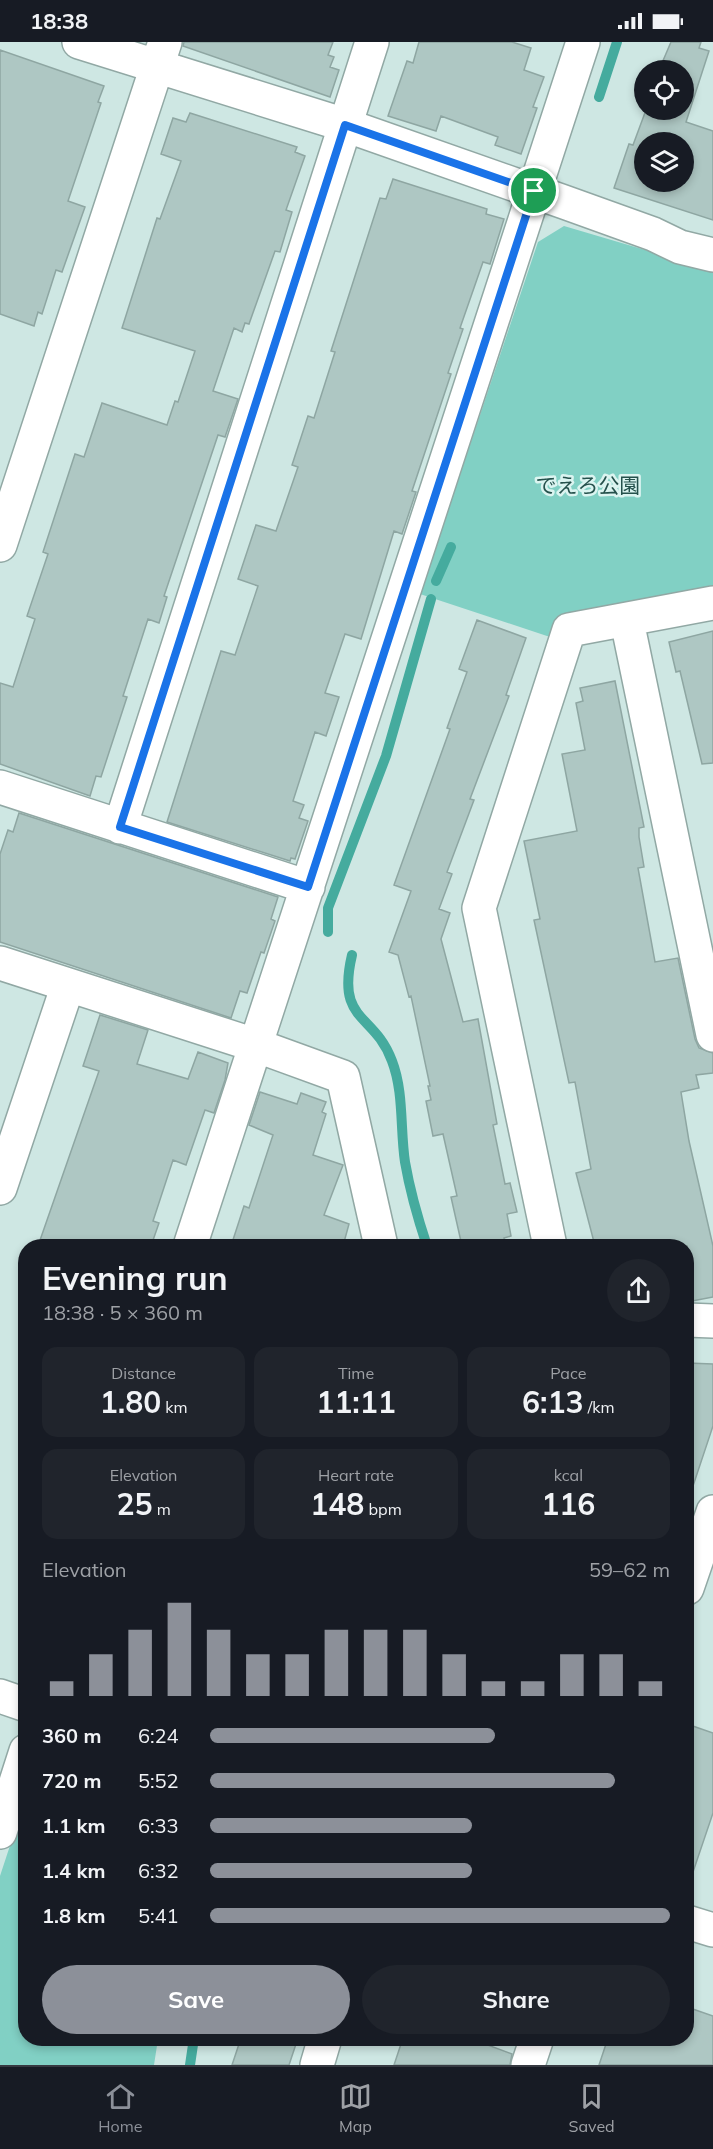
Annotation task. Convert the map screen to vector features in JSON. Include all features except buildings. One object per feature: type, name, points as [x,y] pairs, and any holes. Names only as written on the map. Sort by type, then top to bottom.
[{"type":"street","points":[[79,42],[161,55],[345,125],[653,234],[680,247],[713,255]]},
{"type":"street","points":[[120,827],[372,42]]},
{"type":"street","points":[[192,1239],[583,42]]},
{"type":"street","points":[[0,545],[161,55]]},
{"type":"street","points":[[549,1239],[479,908],[569,630],[627,621],[713,603]]},
{"type":"street","points":[[627,621],[713,1035]]},
{"type":"street","points":[[0,788],[308,887]]},
{"type":"street","points":[[0,963],[343,1077],[379,1239]]},
{"type":"street","points":[[0,1188],[68,985]]},
{"type":"street","points":[[694,1320],[713,1321]]},
{"type":"street","points":[[694,1568],[713,1512]]},
{"type":"street","points":[[0,1696],[18,1703]]},
{"type":"street","points":[[0,1832],[18,1776]]},
{"type":"street","points":[[694,1924],[713,1930]]},
{"type":"street","points":[[317,2065],[323,2046]]},
{"type":"street","points":[[528,2065],[534,2046]]},
{"type":"green space","name":"でえろ公園","points":[[564,226],[713,270],[713,587],[553,638],[420,594],[538,242]]},
{"type":"green space","points":[[18,1821],[18,2046],[157,2046],[154,2065],[0,2065],[0,1876]]},
{"type":"waterway","points":[[599,97],[617,42]]},
{"type":"waterway","points":[[436,581],[451,547]]},
{"type":"waterway","points":[[328,932],[328,908],[386,756],[431,599]]},
{"type":"waterway","points":[[352,955],[348,977],[353,1006],[384,1045],[396,1073],[405,1162],[414,1205],[425,1239]]},
{"type":"waterway","points":[[190,2065],[193,2046]]},
{"type":"route","points":[[345,125],[534,191],[308,887],[120,827],[345,125]]}]
